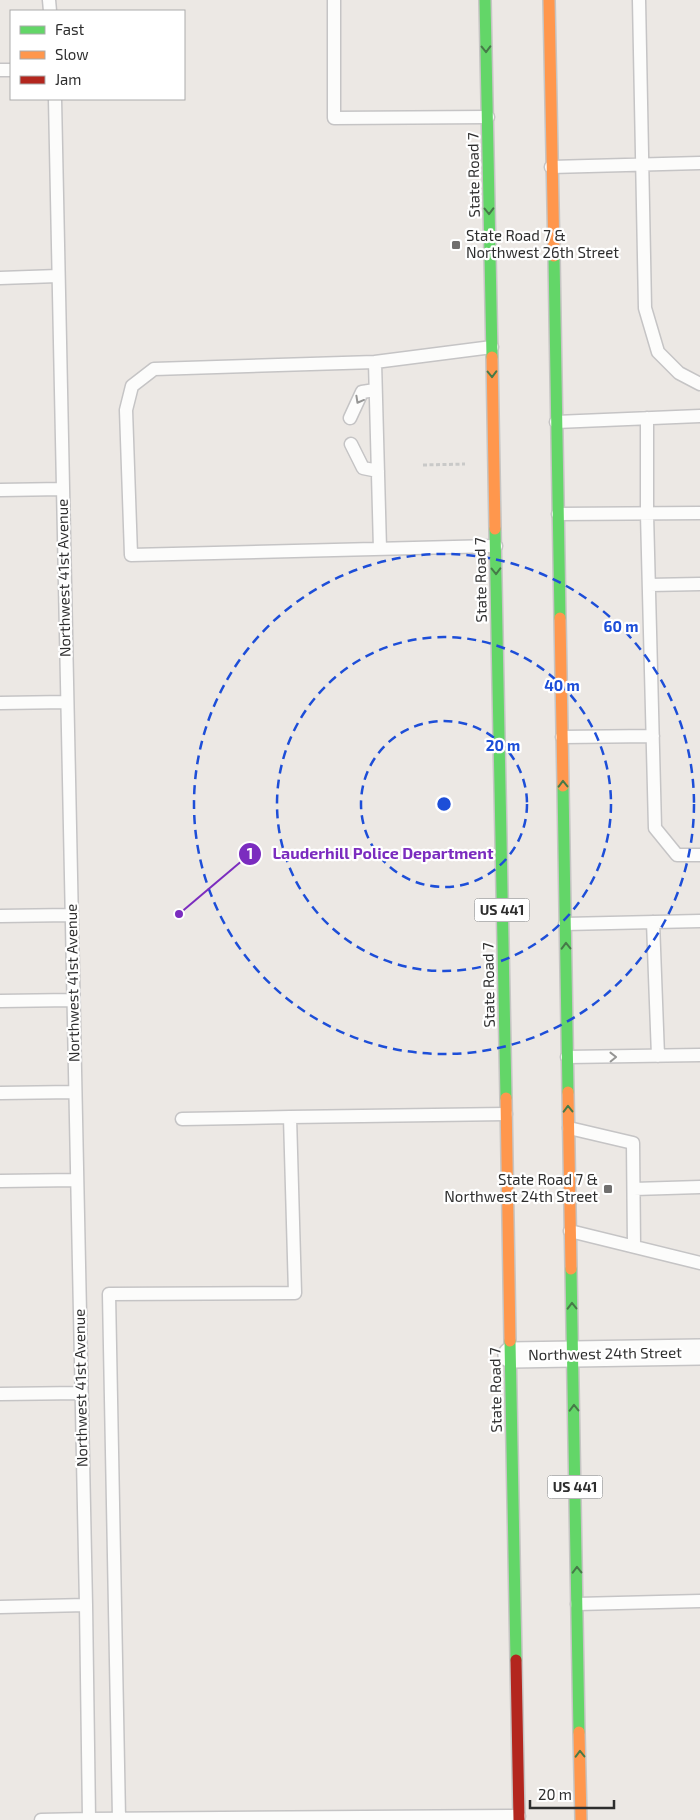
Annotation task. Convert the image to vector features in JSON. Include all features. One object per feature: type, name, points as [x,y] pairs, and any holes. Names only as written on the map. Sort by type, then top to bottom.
[{"type":"main road","name":"State Road 7","points":[[485,0],[519,1818]]},
{"type":"main road","name":"US 441","points":[[549,0],[581,1820]]},
{"type":"street","name":"Northwest 24th Street","points":[[511,1355],[700,1352]]},
{"type":"lane","points":[[334,0],[334,118],[488,117]]},
{"type":"lane","points":[[639,0],[645,308],[658,352],[679,373],[700,384]]},
{"type":"lane","name":"Northwest 41st Avenue","points":[[54,100],[82,1393],[89,1819]]},
{"type":"lane","points":[[551,167],[700,163]]},
{"type":"lane","points":[[0,278],[58,276]]},
{"type":"lane","points":[[492,347],[375,362],[154,369],[132,386],[126,410],[131,555],[496,546]]},
{"type":"lane","points":[[375,362],[380,549]]},
{"type":"lane","points":[[350,418],[362,392],[375,390]]},
{"type":"lane","points":[[556,422],[700,416]]},
{"type":"lane","points":[[646,418],[655,828],[677,855],[700,855]]},
{"type":"lane","points":[[351,444],[363,468],[378,472]]},
{"type":"lane","points":[[0,490],[63,490]]},
{"type":"lane","points":[[558,514],[700,513]]},
{"type":"lane","points":[[649,585],[700,584]]},
{"type":"lane","points":[[0,703],[67,702]]},
{"type":"lane","points":[[562,737],[653,736]]},
{"type":"lane","points":[[0,916],[72,915]]},
{"type":"lane","points":[[565,924],[700,921]]},
{"type":"lane","points":[[653,922],[658,1056]]},
{"type":"lane","points":[[0,1001],[73,1000]]},
{"type":"lane","points":[[567,1057],[700,1055]]},
{"type":"lane","points":[[0,1093],[75,1092]]},
{"type":"lane","points":[[182,1119],[506,1114]]},
{"type":"lane","points":[[119,1818],[109,1294],[295,1293],[290,1117]]},
{"type":"lane","points":[[568,1128],[633,1143],[634,1246]]},
{"type":"lane","points":[[0,1181],[77,1180]]},
{"type":"lane","points":[[634,1189],[700,1187]]},
{"type":"lane","points":[[570,1231],[700,1263]]},
{"type":"lane","points":[[0,1394],[82,1393]]},
{"type":"lane","points":[[577,1604],[700,1601]]},
{"type":"lane","points":[[0,1607],[86,1605]]},
{"type":"lane","points":[[41,1820],[119,1818],[519,1818]]},
{"type":"path","points":[[423,464],[466,464]]},
{"type":"traffic: fast","points":[[485,0],[492,357]]},
{"type":"traffic: fast","points":[[554,256],[560,618]]},
{"type":"traffic: fast","points":[[495,529],[506,1098]]},
{"type":"traffic: fast","points":[[563,786],[568,1092]]},
{"type":"traffic: fast","points":[[571,1269],[579,1732]]},
{"type":"traffic: fast","points":[[510,1341],[516,1660]]},
{"type":"traffic: slow","points":[[549,0],[554,256]]},
{"type":"traffic: slow","points":[[492,357],[495,529]]},
{"type":"traffic: slow","points":[[560,618],[563,786]]},
{"type":"traffic: slow","points":[[568,1092],[571,1269]]},
{"type":"traffic: slow","points":[[506,1098],[510,1341]]},
{"type":"traffic: slow","points":[[579,1732],[581,1820]]},
{"type":"traffic: jam","points":[[516,1660],[519,1820]]},
{"type":"place","name":"State Road 7 & Northwest 26th Street","points":[[456,245]]},
{"type":"place","name":"Lauderhill Police Department","points":[[179,914]]},
{"type":"place","name":"State Road 7 & Northwest 24th Street","points":[[608,1189]]}]
